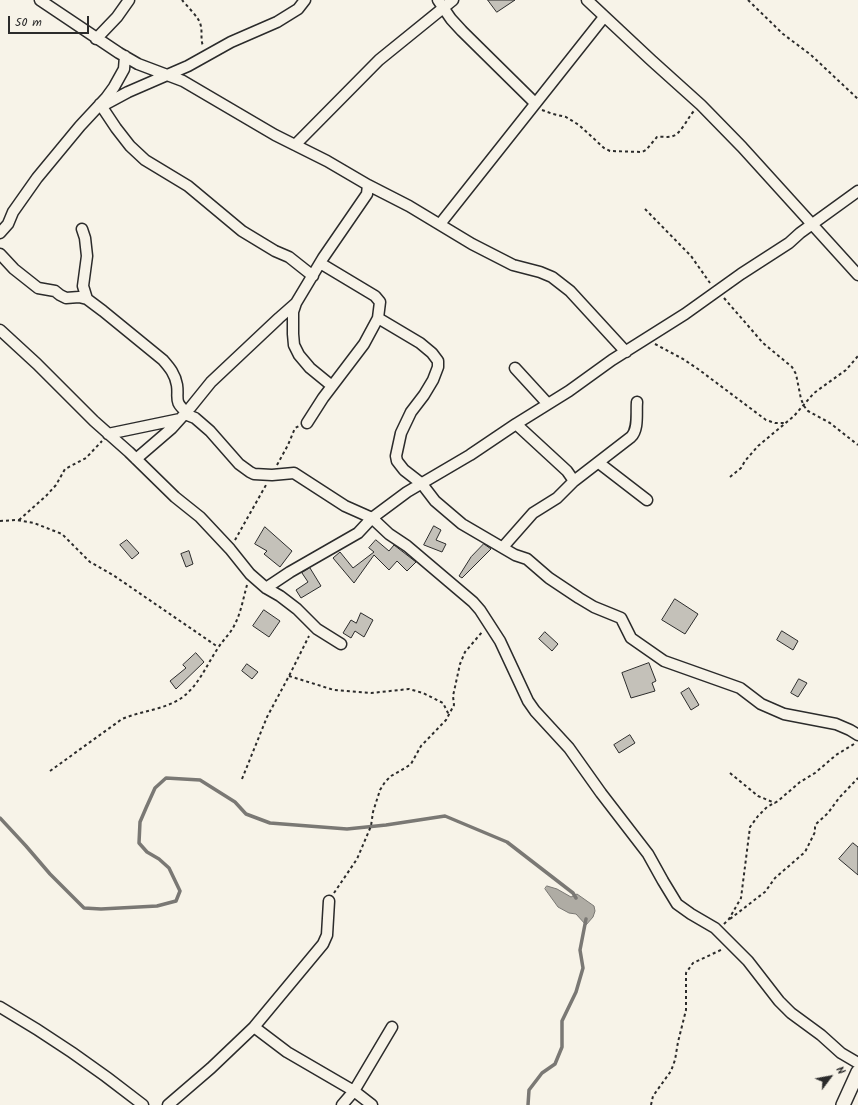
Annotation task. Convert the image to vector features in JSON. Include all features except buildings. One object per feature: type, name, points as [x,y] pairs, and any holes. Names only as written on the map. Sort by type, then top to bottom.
[{"type":"street","points":[[40,0],[138,64],[183,81],[198,89],[275,135],[333,164],[513,266],[540,272],[560,281],[626,352]]},
{"type":"street","points":[[96,38],[117,17],[129,0]]},
{"type":"street","points":[[101,105],[168,75],[209,55],[231,42],[263,29],[289,16],[298,9],[305,0]]},
{"type":"street","points":[[295,145],[379,60],[441,4],[453,0]]},
{"type":"street","points":[[587,0],[701,105],[764,170],[858,275]]},
{"type":"street","points":[[441,4],[451,19],[462,31],[535,103]]},
{"type":"street","points":[[440,224],[604,17]]},
{"type":"street","points":[[0,233],[8,224],[13,212],[37,178],[80,126],[101,105],[114,87],[124,68],[125,56]]},
{"type":"street","points":[[101,105],[130,146],[144,160],[188,186],[242,231],[289,257],[313,276]]},
{"type":"street","points":[[332,386],[310,368],[299,355],[294,345],[293,312],[296,303],[320,263],[367,194],[368,185]]},
{"type":"street","points":[[266,588],[290,572],[352,537],[358,533],[372,518],[407,492],[470,455],[685,314],[784,247],[812,224],[858,191]]},
{"type":"street","points":[[82,229],[85,238],[87,256],[84,286],[87,299]]},
{"type":"street","points":[[0,254],[14,269],[38,288],[55,291],[60,296],[66,298],[79,296],[87,299],[163,360],[172,370],[177,386],[176,399],[184,415]]},
{"type":"street","points":[[308,422],[332,386],[364,344],[378,318],[380,302],[378,298],[320,263]]},
{"type":"street","points":[[136,459],[184,415],[211,382],[296,303]]},
{"type":"street","points":[[378,318],[420,343],[432,353],[438,361],[438,367],[433,380],[412,412],[401,433],[396,456],[397,461],[404,470],[422,484],[435,501],[453,517],[462,524],[515,555],[527,559],[549,578],[579,598],[594,607],[621,618],[631,638],[664,661],[740,688],[761,704],[778,712],[794,717],[836,724],[858,735]]},
{"type":"street","points":[[0,330],[38,364],[108,434],[175,497],[200,517],[230,549],[250,574],[266,588],[286,600],[314,626],[341,644]]},
{"type":"street","points":[[515,368],[548,404]]},
{"type":"street","points":[[503,547],[533,513],[557,498],[574,481],[599,463],[634,434],[637,402]]},
{"type":"street","points":[[108,434],[184,415],[195,418],[210,431],[239,464],[250,472],[254,474],[272,475],[294,473],[345,506],[372,518],[473,602],[480,610],[500,641],[528,701],[535,711],[569,748],[601,793],[648,854],[677,904],[717,930],[748,961],[779,1001],[791,1013],[846,1056],[858,1063]]},
{"type":"street","points":[[516,424],[567,471],[574,481]]},
{"type":"street","points":[[599,463],[647,500]]},
{"type":"street","points":[[170,1104],[211,1068],[254,1026],[323,944],[327,935],[329,901]]},
{"type":"street","points":[[0,1007],[106,1075],[143,1105]]},
{"type":"street","points":[[254,1026],[287,1052],[354,1091],[372,1105]]},
{"type":"street","points":[[342,1105],[354,1091],[392,1027]]},
{"type":"street","points":[[843,1105],[858,1072]]},
{"type":"path","points":[[182,0],[201,24],[201,40],[209,55]]},
{"type":"path","points":[[748,0],[783,34],[811,55],[858,99]]},
{"type":"path","points":[[535,103],[543,110],[566,117],[579,125],[604,148],[610,151],[638,153],[646,150],[657,137],[672,137],[678,135],[689,116],[701,105]]},
{"type":"path","points":[[645,209],[691,256],[717,291],[763,343],[792,367],[796,374],[801,398],[808,411],[830,423],[858,445]]},
{"type":"path","points":[[645,339],[688,362],[766,420],[775,423],[785,423]]},
{"type":"path","points":[[730,477],[742,468],[745,461],[758,446],[804,406],[814,393],[846,370],[858,356]]},
{"type":"path","points":[[19,520],[46,496],[56,485],[66,469],[86,458],[108,434]]},
{"type":"path","points":[[0,521],[19,520],[34,523],[62,534],[90,562],[113,575],[218,648]]},
{"type":"path","points":[[50,771],[122,719],[132,714],[162,707],[180,699],[193,688],[218,648],[234,627],[240,613],[250,574]]},
{"type":"path","points":[[329,901],[357,859],[371,826],[373,812],[380,790],[391,776],[411,764],[421,746],[446,720],[454,705],[453,696],[460,664],[465,652],[489,624]]},
{"type":"path","points":[[242,779],[267,717],[314,626]]},
{"type":"path","points":[[289,676],[334,690],[371,693],[409,689],[423,693],[443,703],[449,715]]},
{"type":"path","points":[[729,919],[741,898],[750,828],[758,816],[767,807],[800,782],[815,773],[836,755],[852,744],[858,742]]},
{"type":"path","points":[[730,773],[758,796],[774,803]]},
{"type":"path","points":[[717,930],[764,892],[775,878],[805,852],[816,832],[816,824],[828,813],[839,798],[858,778]]},
{"type":"path","points":[[651,1105],[653,1096],[671,1071],[675,1060],[686,1010],[686,973],[693,964],[717,951],[733,946]]},
{"type":"shaded area","points":[[547,886],[557,889],[571,897],[577,894],[594,906],[595,911],[593,917],[586,925],[576,914],[569,913],[558,907],[545,889]]},
{"type":"waterway","points":[[0,818],[50,874],[84,908],[101,909],[157,906],[176,901],[180,891],[169,868],[159,859],[147,852],[139,843],[140,822],[155,788],[166,778],[200,780],[235,802],[246,814],[270,823],[347,829],[445,816],[507,842],[573,893],[576,898]]},
{"type":"waterway","points":[[528,1105],[529,1090],[542,1073],[555,1064],[562,1047],[562,1021],[576,992],[583,968],[580,950],[586,919]]}]
